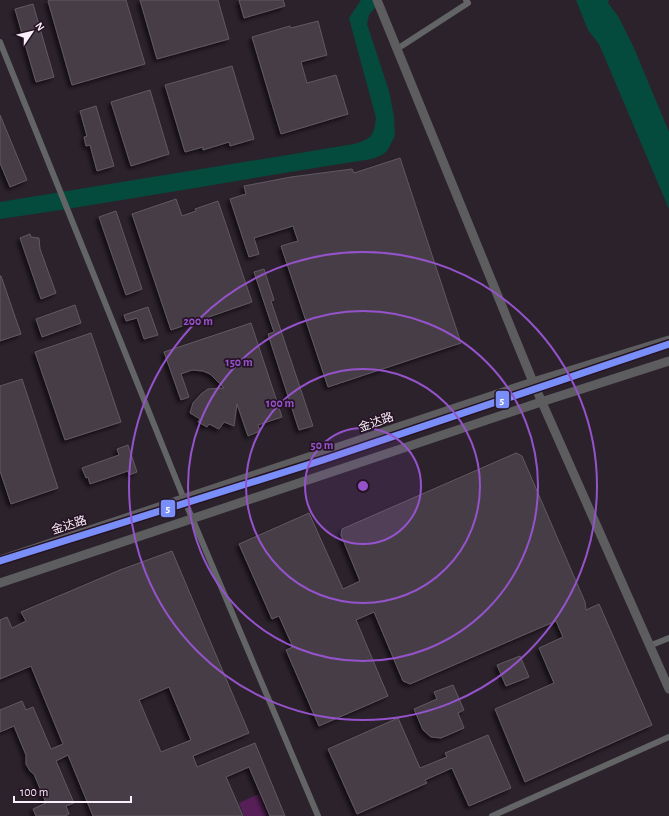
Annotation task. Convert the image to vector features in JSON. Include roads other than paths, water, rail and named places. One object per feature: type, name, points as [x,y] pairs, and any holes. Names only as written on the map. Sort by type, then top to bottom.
[{"type":"main road","points":[[377,0],[533,382],[669,689]]},
{"type":"main road","name":"金达路","points":[[0,560],[533,382],[669,340]]},
{"type":"main road","points":[[0,583],[669,361]]},
{"type":"street","points":[[397,50],[468,3],[466,0]]},
{"type":"street","points":[[0,42],[184,499],[318,816]]},
{"type":"street","points":[[649,646],[669,638]]},
{"type":"street","points":[[492,816],[669,737]]}]
